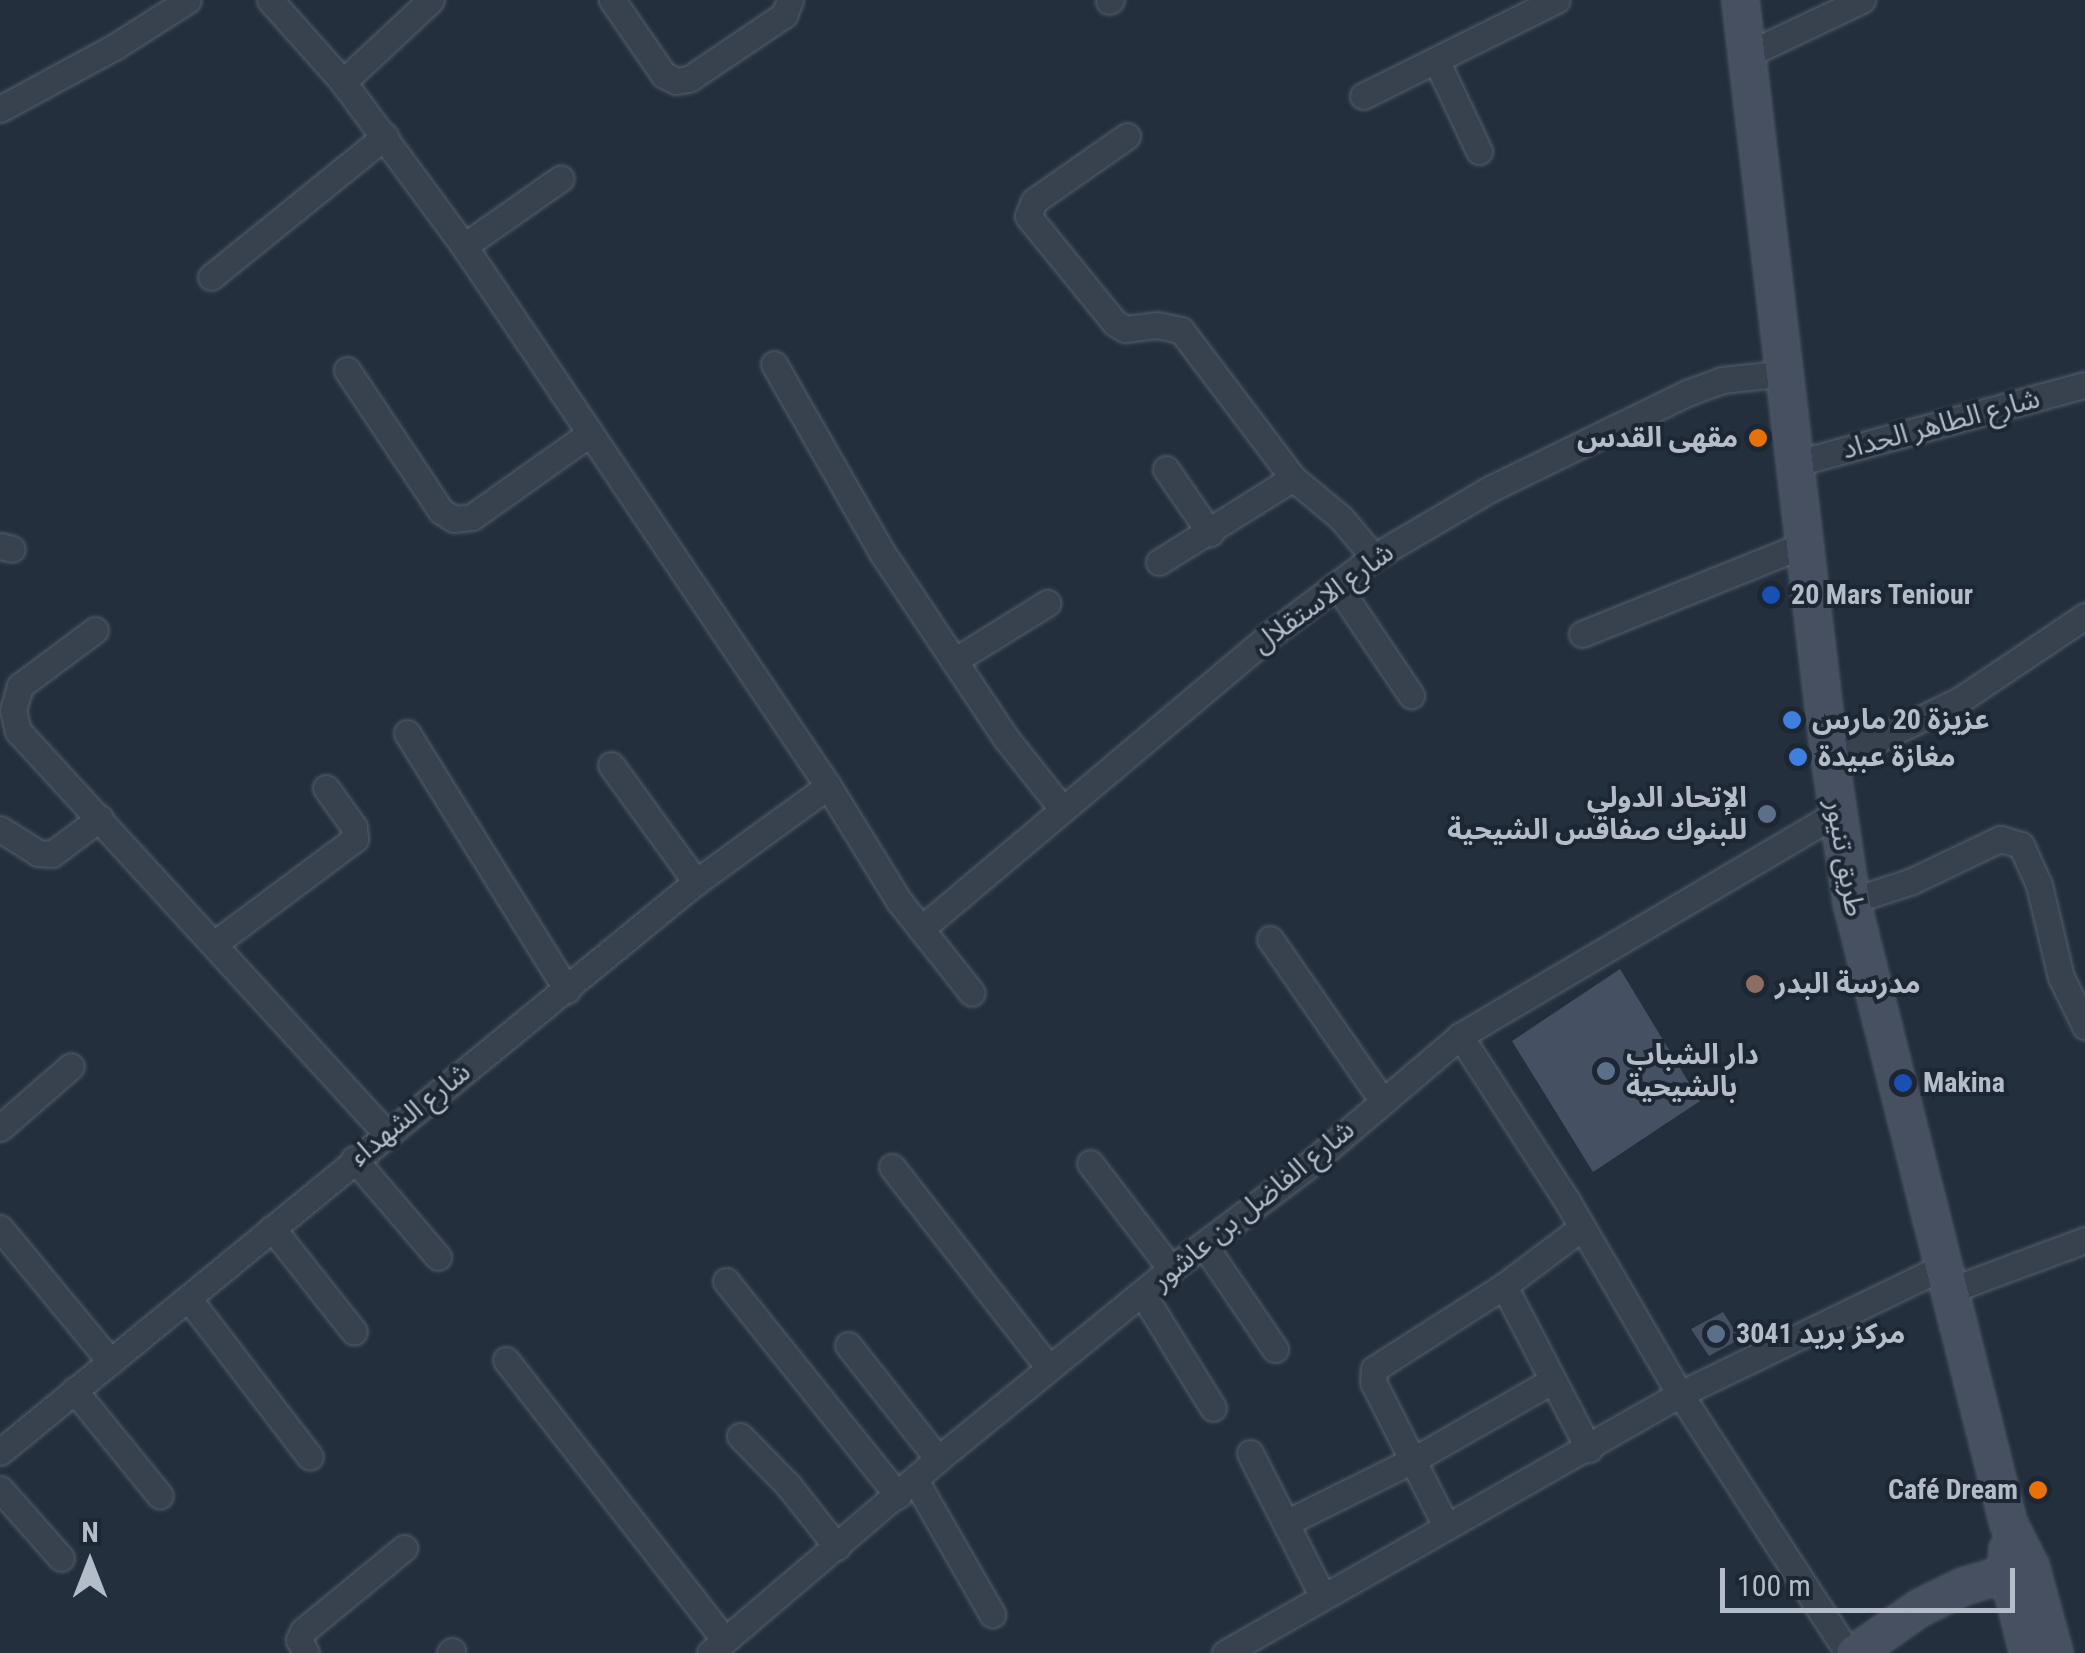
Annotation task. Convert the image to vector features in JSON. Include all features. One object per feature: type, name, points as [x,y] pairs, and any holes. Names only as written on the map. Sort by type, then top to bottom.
[{"type":"main road","name":"طريق تنيور","points":[[1740,0],[1836,814],[1851,901],[2008,1523],[2018,1568],[2028,1653]]},
{"type":"main road","name":"طريق تنيور","points":[[2018,1568],[2054,1653]]},
{"type":"main road","points":[[1851,1653],[1920,1607],[2018,1568]]},
{"type":"street","points":[[0,109],[116,46],[188,0]]},
{"type":"street","points":[[270,0],[343,82],[464,246],[921,929],[972,993]]},
{"type":"street","points":[[343,82],[432,0]]},
{"type":"street","points":[[612,0],[664,75],[676,81],[689,79],[784,15],[790,0]]},
{"type":"street","points":[[1363,96],[1556,0]]},
{"type":"street","points":[[1748,54],[1862,0]]},
{"type":"street","points":[[1436,60],[1479,151]]},
{"type":"street","points":[[211,276],[385,136]]},
{"type":"street","points":[[1128,136],[1034,201],[1028,216],[1115,323],[1125,329],[1157,325],[1181,330],[1293,478],[1341,518],[1374,557]]},
{"type":"street","points":[[464,246],[561,178]]},
{"type":"street","points":[[774,364],[883,554],[1004,737],[1062,809]]},
{"type":"street","points":[[347,370],[441,511],[454,519],[472,517],[590,432]]},
{"type":"street","name":"شارع الاستقلال","points":[[921,929],[1266,638],[1374,557],[1490,489],[1687,392],[1722,380],[1787,373]]},
{"type":"street","name":"شارع الطاهر الحداد","points":[[1796,463],[2085,385]]},
{"type":"street","points":[[1166,469],[1210,533]]},
{"type":"street","points":[[1159,562],[1293,478]]},
{"type":"street","points":[[1582,634],[1806,544]]},
{"type":"street","points":[[1337,586],[1411,696]]},
{"type":"street","points":[[954,661],[1047,603]]},
{"type":"street","points":[[1829,755],[1882,738],[1960,700],[2085,616]]},
{"type":"street","points":[[96,630],[20,686],[13,710],[18,731],[386,1133]]},
{"type":"street","points":[[407,733],[566,990]]},
{"type":"street","points":[[611,765],[696,882]]},
{"type":"street","name":"شارع الشهداء","points":[[0,1452],[696,882],[828,786]]},
{"type":"street","points":[[214,944],[355,839],[354,827],[326,788]]},
{"type":"street","name":"شارع الفاضل بن عاشور","points":[[718,1647],[938,1459],[1171,1269],[1305,1168],[1460,1036],[1836,814]]},
{"type":"street","points":[[0,829],[38,853],[52,854],[100,818]]},
{"type":"street","points":[[1851,901],[1912,881],[2000,839],[2021,845],[2040,885],[2062,977],[2085,1026]]},
{"type":"street","points":[[1270,939],[1382,1100]]},
{"type":"street","points":[[1460,1036],[1582,1228],[1680,1394],[1851,1653]]},
{"type":"street","points":[[0,1128],[71,1066]]},
{"type":"street","points":[[354,1159],[438,1257]]},
{"type":"street","points":[[1090,1164],[1171,1269]]},
{"type":"street","points":[[892,1167],[1049,1368]]},
{"type":"street","points":[[0,1228],[110,1361]]},
{"type":"street","points":[[272,1228],[354,1332]]},
{"type":"street","points":[[1445,1524],[1373,1382],[1374,1369],[1504,1286],[1582,1228]]},
{"type":"street","points":[[1225,1653],[1445,1524],[1589,1449],[1680,1394],[1944,1279],[2085,1240]]},
{"type":"street","points":[[1204,1245],[1275,1349]]},
{"type":"street","points":[[726,1281],[906,1488],[992,1614]]},
{"type":"street","points":[[1504,1286],[1589,1449]]},
{"type":"street","points":[[1142,1293],[1213,1408]]},
{"type":"street","points":[[188,1298],[310,1457]]},
{"type":"street","points":[[848,1345],[938,1459]]},
{"type":"street","points":[[506,1360],[718,1647]]},
{"type":"street","points":[[1286,1522],[1413,1460],[1553,1380]]},
{"type":"street","points":[[74,1390],[160,1496]]},
{"type":"street","points":[[740,1436],[788,1486],[837,1547]]},
{"type":"street","points":[[1250,1453],[1322,1595]]},
{"type":"street","points":[[0,1489],[60,1558]]},
{"type":"street","points":[[306,1653],[299,1640],[303,1631],[404,1548]]},
{"type":"building","name":"دار الشباب بالشيحية","points":[[1620,969],[1700,1101],[1593,1172],[1512,1041]]},
{"type":"building","name":"مركز بريد 3041","points":[[1723,1312],[1740,1339],[1709,1356],[1691,1329]]},
{"type":"place","name":"مقهى القدس","points":[[1758,438]]},
{"type":"place","name":"20 Mars Teniour","points":[[1771,595]]},
{"type":"place","name":"عزيزة 20 مارس","points":[[1792,720]]},
{"type":"place","name":"مغازة عبيدة","points":[[1798,757]]},
{"type":"place","name":"الإتحاد الدولي للبنوك صفاقس الشيحية","points":[[1767,814]]},
{"type":"place","name":"مدرسة البدر","points":[[1755,984]]},
{"type":"place","name":"دار الشباب بالشيحية","points":[[1606,1071]]},
{"type":"place","name":"Makina","points":[[1903,1083]]},
{"type":"place","name":"مركز بريد 3041","points":[[1716,1334]]},
{"type":"place","name":"Café Dream","points":[[2038,1490]]}]
